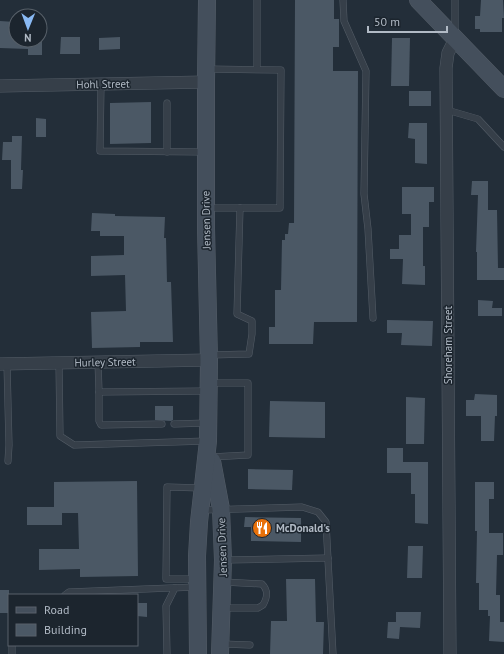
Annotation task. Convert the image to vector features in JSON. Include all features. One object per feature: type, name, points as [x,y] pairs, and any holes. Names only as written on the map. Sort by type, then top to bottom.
[{"type":"main road","name":"Jensen Drive","points":[[207,0],[206,208],[209,423],[210,449],[220,509],[223,560],[220,649]]},
{"type":"main road","points":[[418,0],[504,89]]},
{"type":"main road","name":"Jensen Drive","points":[[198,654],[197,556],[203,488],[210,449]]},
{"type":"street","name":"Shoreham Street","points":[[450,654],[446,68],[448,53],[455,38]]},
{"type":"street","name":"Hohl Street","points":[[0,86],[101,84],[206,75]]},
{"type":"street","name":"Hurley Street","points":[[4,364],[209,357]]},
{"type":"lane","points":[[257,0],[257,69]]},
{"type":"lane","points":[[343,0],[344,21],[366,71],[364,194],[368,229],[373,318]]},
{"type":"lane","points":[[455,0],[455,38]]},
{"type":"lane","points":[[206,75],[257,69],[281,70],[280,208],[206,208]]},
{"type":"lane","points":[[101,84],[100,151],[206,152]]},
{"type":"lane","points":[[167,103],[167,152]]},
{"type":"lane","points":[[447,110],[478,119],[504,147]]},
{"type":"lane","points":[[209,357],[249,354],[252,321],[237,314],[240,208]]},
{"type":"lane","points":[[98,361],[99,421],[101,425],[162,424]]},
{"type":"lane","points":[[59,363],[60,436],[74,445],[210,449],[248,455],[248,383],[209,387],[99,392]]},
{"type":"lane","points":[[4,364],[9,445],[8,461]]},
{"type":"lane","points":[[174,424],[209,423]]},
{"type":"lane","points":[[197,583],[166,579],[167,487],[203,488]]},
{"type":"lane","points":[[201,510],[302,507],[318,512],[326,522],[333,654]]},
{"type":"lane","points":[[223,560],[328,558]]},
{"type":"lane","points":[[222,608],[258,608],[263,605],[267,594],[262,584],[223,582]]},
{"type":"lane","points":[[66,594],[69,592],[174,588],[197,583]]},
{"type":"lane","points":[[166,654],[166,606],[174,588]]},
{"type":"lane","points":[[220,649],[250,645]]},
{"type":"building","points":[[295,0],[334,0],[334,19],[339,19],[339,47],[333,47],[333,71],[358,71],[357,322],[314,322],[313,344],[269,344],[269,327],[275,327],[275,290],[281,290],[282,240],[285,240],[285,234],[288,234],[289,223],[294,223]]},
{"type":"building","points":[[481,0],[503,0],[504,18],[502,18],[502,32],[480,32],[480,29],[475,29],[475,16],[480,16]]},
{"type":"building","points":[[0,21],[8,22],[8,48],[42,48],[42,55],[28,55],[28,49],[0,48]]},
{"type":"building","points":[[61,37],[80,37],[80,54],[60,54]]},
{"type":"building","points":[[120,37],[120,49],[99,50],[99,38]]},
{"type":"building","points":[[392,38],[410,38],[409,86],[391,86]]},
{"type":"building","points":[[409,91],[431,91],[431,106],[409,106]]},
{"type":"building","points":[[151,102],[151,143],[110,144],[110,103]]},
{"type":"building","points":[[36,118],[46,119],[46,137],[36,137]]},
{"type":"building","points":[[409,123],[427,123],[427,164],[415,163],[415,139],[408,138]]},
{"type":"building","points":[[12,136],[22,136],[22,189],[11,189],[11,160],[2,160],[3,142],[12,142]]},
{"type":"building","points":[[472,181],[488,181],[488,210],[497,210],[498,268],[504,268],[504,280],[477,280],[476,252],[478,195],[471,195]]},
{"type":"building","points":[[402,187],[434,187],[434,202],[429,202],[429,227],[423,227],[423,266],[425,266],[425,285],[402,284],[403,259],[390,259],[390,249],[399,249],[399,235],[411,235],[411,214],[402,214]]},
{"type":"building","points":[[92,213],[115,214],[115,216],[165,217],[164,238],[166,238],[167,282],[171,282],[173,342],[140,342],[140,347],[92,348],[91,312],[126,311],[125,275],[91,276],[91,256],[124,255],[124,236],[100,236],[100,231],[91,231]]},
{"type":"building","points":[[478,300],[493,301],[492,308],[502,308],[502,316],[478,316]]},
{"type":"building","points":[[387,320],[433,321],[432,346],[401,345],[402,333],[387,333]]},
{"type":"building","points":[[475,394],[497,395],[497,416],[495,416],[494,441],[481,441],[481,416],[466,416],[466,400],[474,400]]},
{"type":"building","points":[[406,397],[425,398],[424,444],[406,444]]},
{"type":"building","points":[[270,401],[325,402],[325,438],[269,437]]},
{"type":"building","points":[[155,406],[173,406],[173,420],[155,420]]},
{"type":"building","points":[[387,448],[403,448],[403,462],[428,462],[428,524],[415,523],[415,494],[411,494],[411,473],[387,473]]},
{"type":"building","points":[[248,469],[293,470],[292,490],[248,489]]},
{"type":"building","points":[[137,481],[138,576],[80,577],[80,569],[39,570],[39,549],[79,549],[78,513],[62,513],[62,525],[27,525],[27,507],[54,507],[54,482]]},
{"type":"building","points":[[475,482],[494,482],[494,499],[489,499],[489,533],[503,533],[503,555],[497,555],[496,595],[500,595],[500,622],[504,622],[504,642],[489,641],[490,616],[488,616],[488,610],[479,610],[479,583],[476,583],[477,531],[475,531]]},
{"type":"building","points":[[245,517],[301,518],[301,542],[251,541],[251,527],[244,527]]},
{"type":"building","points":[[408,546],[423,546],[422,578],[407,578]]},
{"type":"building","points":[[286,579],[315,579],[316,622],[324,622],[323,654],[270,654],[271,621],[287,621]]},
{"type":"building","points":[[0,590],[9,590],[8,613],[0,613]]},
{"type":"building","points":[[138,603],[147,603],[147,617],[138,616]]},
{"type":"building","points":[[396,612],[421,612],[420,628],[400,627],[399,639],[387,638],[388,622],[396,622]]},
{"type":"place","name":"McDonald's","points":[[262,528]]}]
